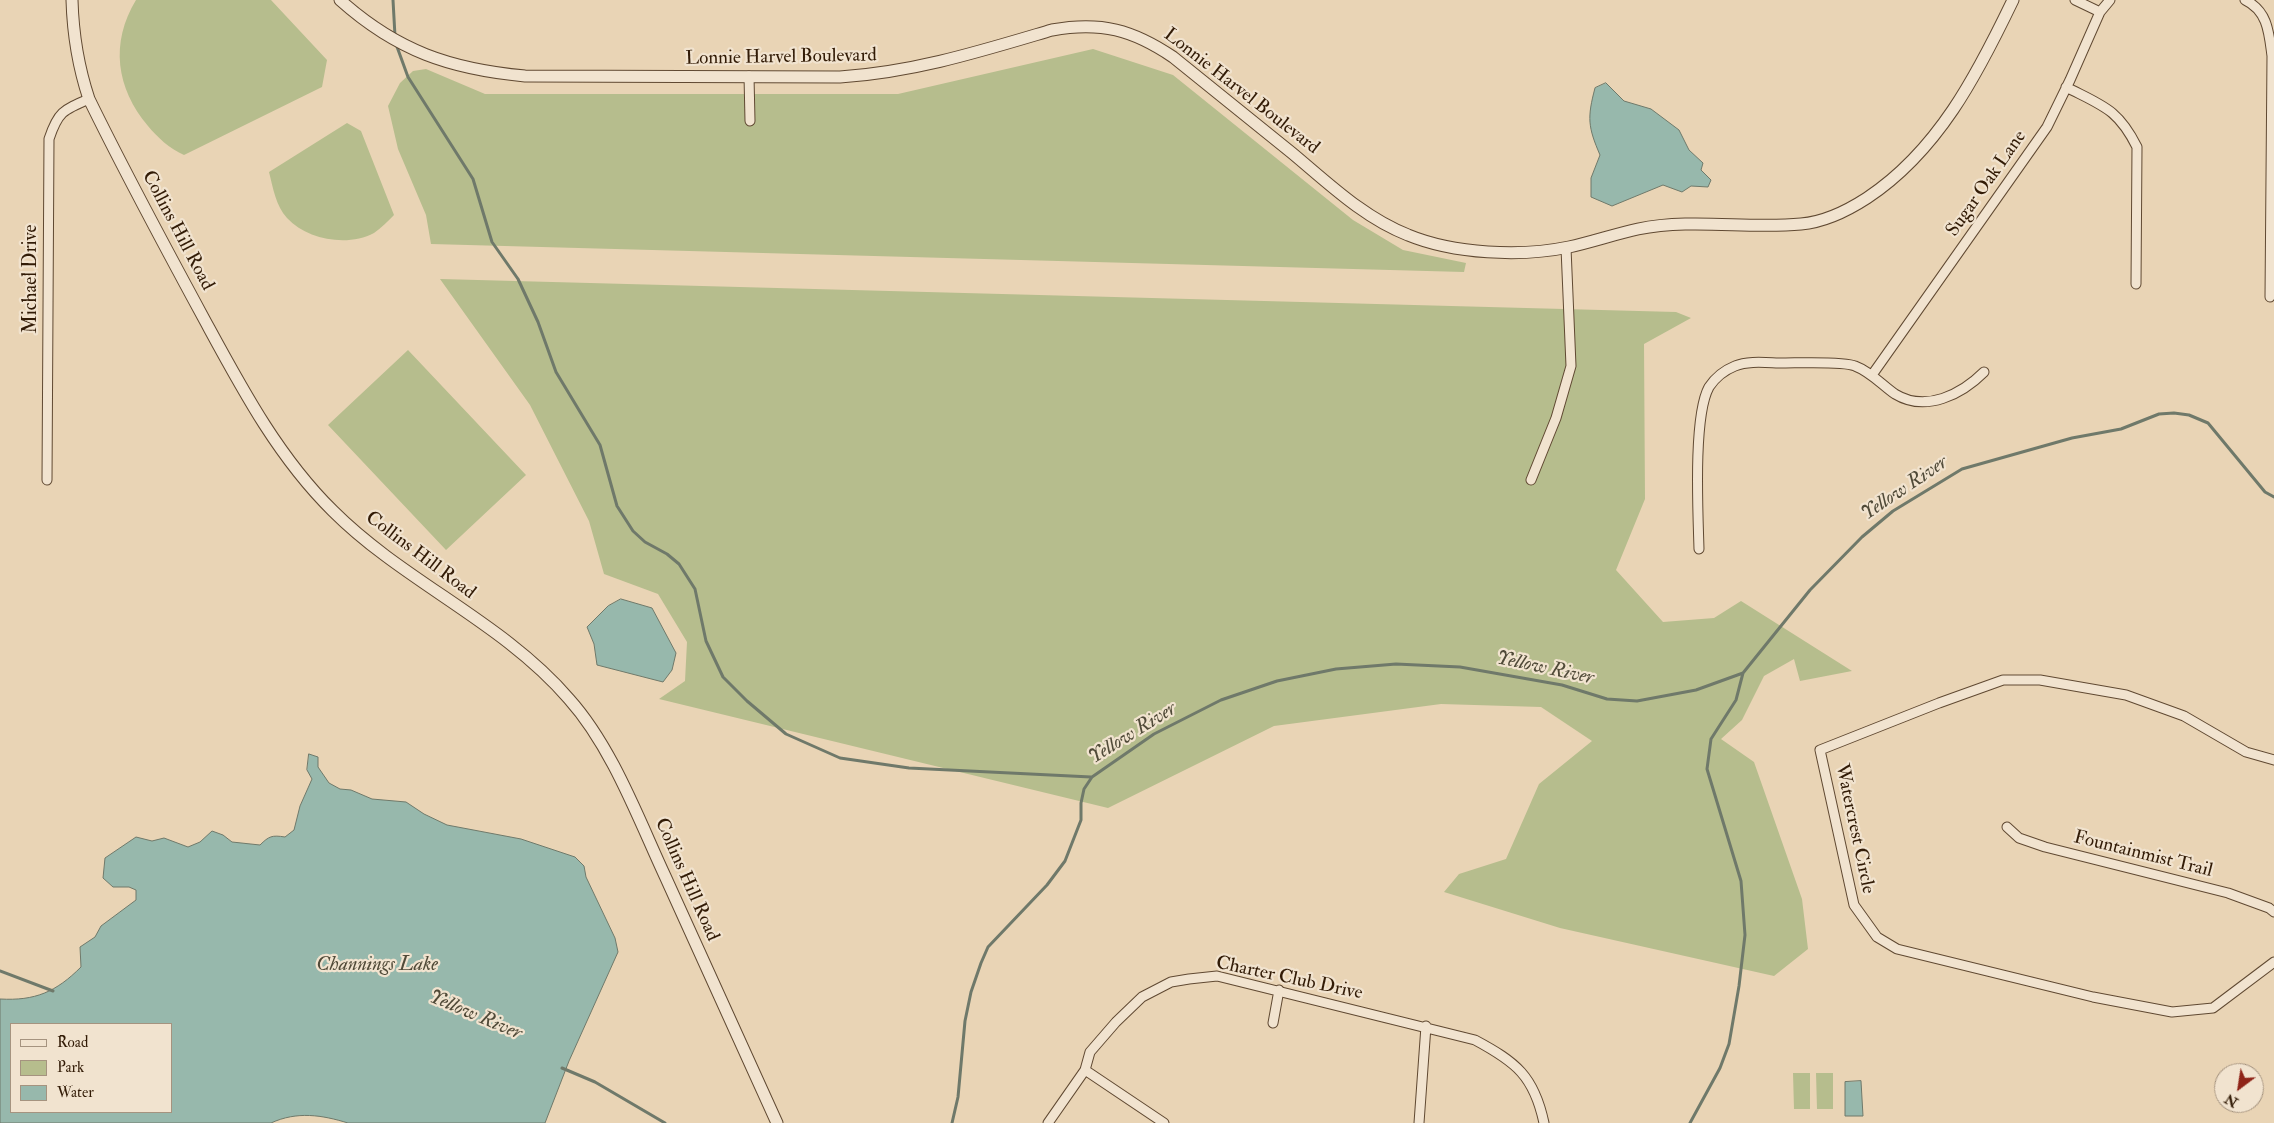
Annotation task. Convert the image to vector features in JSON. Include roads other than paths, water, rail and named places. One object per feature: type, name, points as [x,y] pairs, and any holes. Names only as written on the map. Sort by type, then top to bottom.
[{"type":"street","name":"Collins Hill Road","points":[[72,0],[72,27],[78,68],[89,99],[161,239],[239,382],[278,444],[333,511],[382,553],[489,629],[538,667],[570,700],[596,735],[632,804],[777,1123]]},
{"type":"street","name":"Lonnie Harvel Boulevard","points":[[340,0],[369,24],[411,49],[444,62],[483,72],[525,76],[840,78],[885,74],[924,66],[1052,30],[1070,27],[1111,27],[1153,43],[1173,56],[1331,186],[1377,220],[1393,229],[1430,243],[1466,250],[1525,252],[1566,248],[1640,229],[1677,224],[1799,224],[1815,222],[1849,210],[1886,185],[1935,137],[1975,77],[2013,0]]},
{"type":"street","points":[[2075,0],[2100,12]]},
{"type":"street","name":"Sugar Oak Lane","points":[[1872,375],[2046,127],[2100,12],[2110,0]]},
{"type":"street","points":[[2244,0],[2259,10],[2264,18],[2272,56],[2270,297]]},
{"type":"street","points":[[748,76],[750,121]]},
{"type":"street","points":[[2066,87],[2117,115],[2128,129],[2137,148],[2136,284]]},
{"type":"street","name":"Michael Drive","points":[[47,480],[49,139],[56,120],[68,108],[89,99]]},
{"type":"street","points":[[1531,480],[1556,418],[1571,366],[1566,248]]},
{"type":"street","points":[[1699,549],[1698,484],[1702,406],[1709,387],[1716,378],[1742,364],[1853,365],[1872,375],[1897,395],[1920,401],[1934,401],[1960,392],[1984,372]]},
{"type":"street","name":"Watercrest Circle","points":[[2274,760],[2246,752],[2184,716],[2126,695],[2040,680],[2003,680],[1938,703],[1820,750],[1854,906],[1877,937],[1897,949],[2093,997],[2172,1012],[2213,1008],[2274,962]]},
{"type":"street","name":"Fountainmist Trail","points":[[2006,827],[2019,838],[2045,847],[2228,893],[2269,908],[2274,912]]},
{"type":"street","name":"Charter Club Drive","points":[[1048,1123],[1085,1070],[1090,1052],[1116,1022],[1142,997],[1171,982],[1217,976],[1426,1026],[1475,1040],[1508,1058],[1531,1083],[1544,1123]]},
{"type":"street","points":[[1273,1023],[1278,990]]},
{"type":"street","points":[[1419,1123],[1426,1026]]},
{"type":"street","points":[[1085,1070],[1164,1123]]},
{"type":"water","points":[[1606,83],[1624,101],[1651,109],[1679,130],[1689,150],[1703,163],[1701,170],[1711,180],[1708,187],[1691,186],[1682,192],[1663,185],[1612,206],[1591,197],[1591,178],[1600,155],[1591,129],[1591,107],[1595,88]]},
{"type":"water","points":[[621,599],[652,608],[676,653],[672,670],[663,682],[597,665],[594,644],[587,627],[608,606]]},
{"type":"water","name":"Channings Lake","points":[[309,754],[318,757],[318,767],[329,783],[340,789],[351,790],[372,799],[406,802],[424,814],[447,825],[521,839],[575,857],[584,866],[586,877],[615,938],[618,952],[569,1061],[545,1123],[348,1123],[310,1115],[290,1117],[271,1123],[0,1123],[0,999],[34,996],[54,989],[63,983],[81,967],[80,947],[95,937],[101,926],[136,900],[136,890],[129,887],[113,887],[103,878],[105,858],[136,837],[152,841],[164,838],[188,847],[200,842],[212,831],[223,835],[232,842],[260,845],[271,837],[285,837],[294,830],[300,806],[312,779],[307,770]]},
{"type":"water","points":[[1861,1081],[1863,1116],[1845,1116],[1845,1082]]},
{"type":"waterway","points":[[393,0],[395,36]]},
{"type":"waterway","points":[[396,44],[408,77],[473,179],[492,242],[518,279],[538,322],[556,372],[600,445],[617,506],[633,531],[645,542],[667,554],[679,564],[695,589],[706,641],[723,677],[747,701],[786,734],[840,758],[909,768],[1091,777]]},
{"type":"waterway","name":"Yellow River","points":[[952,1123],[958,1097],[965,1021],[971,992],[981,963],[988,947],[1047,885],[1065,861],[1081,820],[1081,803],[1084,789],[1092,777],[1154,734],[1221,700],[1277,681],[1336,669],[1396,664],[1460,667],[1562,685],[1607,699],[1637,701],[1696,690],[1743,673],[1810,590],[1862,537],[1893,511],[1962,469],[2072,438],[2121,429],[2159,414],[2189,415],[2208,423],[2265,492],[2274,497]]},
{"type":"waterway","points":[[1690,1123],[1720,1068],[1729,1044],[1739,986],[1745,935],[1741,881],[1707,769],[1711,739],[1736,700],[1743,673]]},
{"type":"waterway","points":[[0,971],[53,991]]},
{"type":"waterway","name":"Yellow River","points":[[562,1068],[595,1082],[665,1123]]}]
